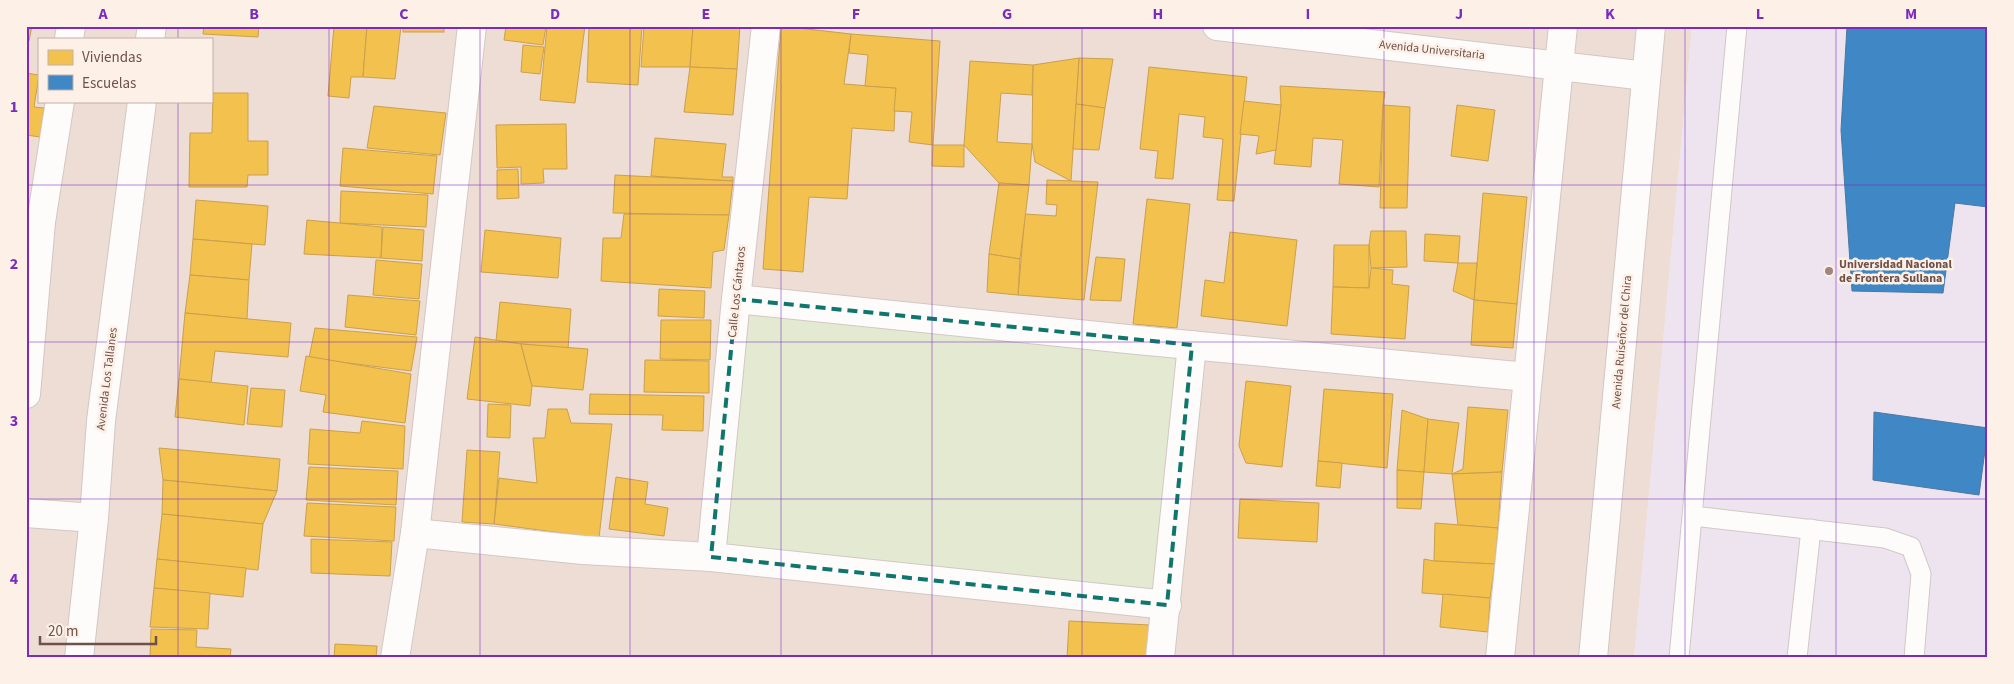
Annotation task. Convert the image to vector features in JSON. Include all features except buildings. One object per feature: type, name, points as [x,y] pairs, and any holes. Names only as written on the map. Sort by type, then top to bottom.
[{"type":"street","points":[[395,658],[415,533],[472,26]]},
{"type":"street","name":"Calle Los Cántaros","points":[[711,557],[736,299],[766,26]]},
{"type":"street","name":"Avenida Universitaria","points":[[1218,26],[1646,76]]},
{"type":"street","points":[[1500,658],[1563,26]]},
{"type":"street","name":"Avenida Ruiseñor del Chira","points":[[1593,658],[1651,26]]},
{"type":"street","points":[[26,394],[34,221],[60,102]]},
{"type":"street","name":"Avenida Los Tallanes","points":[[79,658],[94,518],[101,420],[142,102]]},
{"type":"street","points":[[736,299],[1527,377]]},
{"type":"street","points":[[1160,658],[1167,606],[1192,345]]},
{"type":"street","points":[[26,512],[94,518]]},
{"type":"street","points":[[415,533],[584,550],[711,557],[1167,606]]},
{"type":"lane","points":[[1679,658],[1738,26]]},
{"type":"lane","points":[[1693,516],[1885,538],[1911,547],[1921,574],[1914,658]]},
{"type":"lane","points":[[1797,658],[1811,529]]},
{"type":"highlighted area","points":[[736,299],[1192,345],[1167,605],[711,557]]},
{"type":"shaded area","points":[[26,26],[1692,26],[1634,658],[26,658]]},
{"type":"shaded area","name":"Universidad Nacional de Frontera Sullana","points":[[1692,26],[1988,26],[1988,658],[1634,658]]},
{"type":"green space","points":[[736,299],[1192,345],[1167,605],[711,557]]},
{"type":"place","name":"Universidad Nacional de Frontera Sullana","points":[[1829,271]]}]
